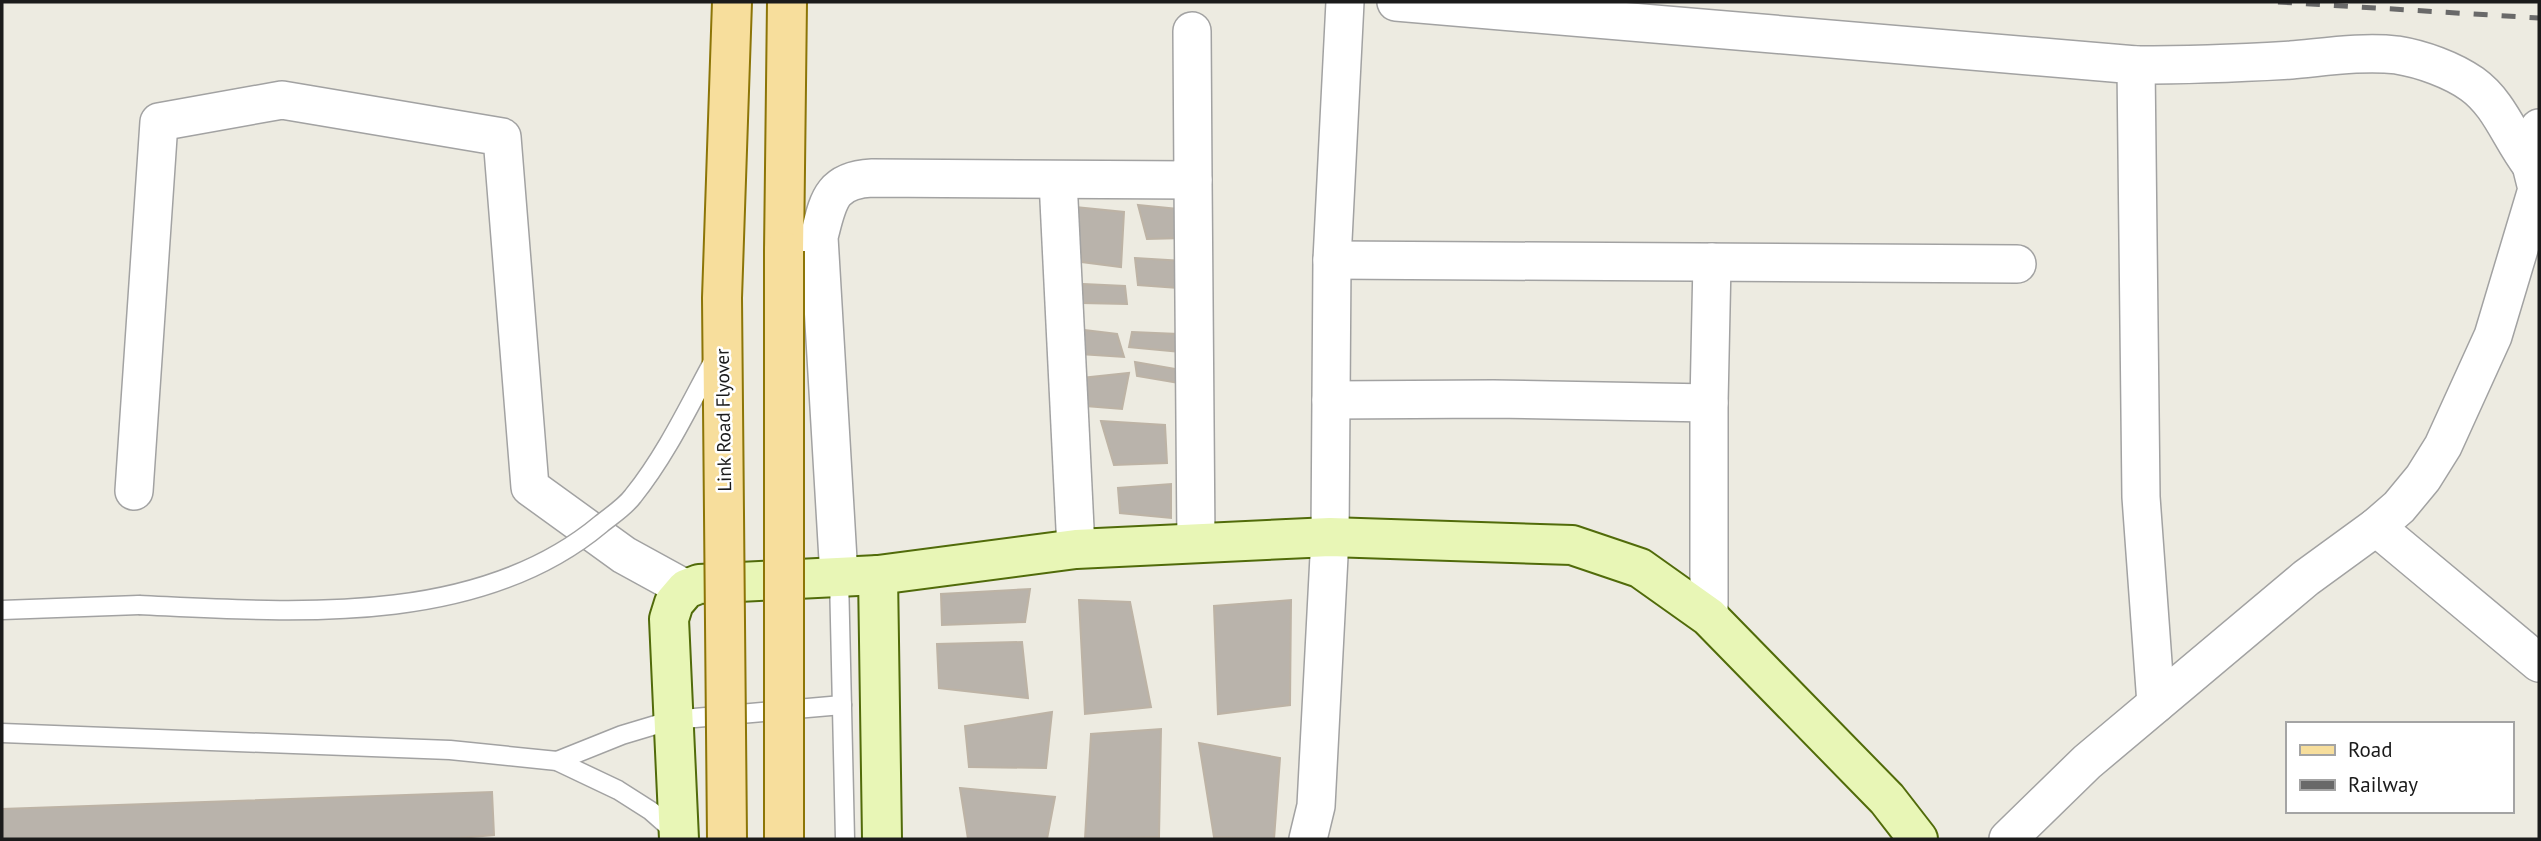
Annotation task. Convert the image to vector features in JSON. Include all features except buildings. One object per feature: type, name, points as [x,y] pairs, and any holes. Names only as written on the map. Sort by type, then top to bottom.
[{"type":"main road","name":"Link Road Flyover","points":[[727,839],[723,344],[732,2]]},
{"type":"main road","points":[[784,839],[784,251],[787,2]]},
{"type":"street","points":[[1308,839],[1316,806],[1331,537],[1332,260],[1345,2]]},
{"type":"street","points":[[1396,2],[2136,65],[2215,65],[2351,55],[2397,55],[2432,64],[2471,83],[2494,104],[2536,181]]},
{"type":"street","points":[[1192,30],[1196,543]]},
{"type":"street","points":[[2136,65],[2140,497],[2156,704]]},
{"type":"street","points":[[134,492],[159,122],[282,100],[502,137],[530,486],[624,555],[686,589]]},
{"type":"street","points":[[2008,839],[2087,762],[2306,578],[2376,527],[2399,507],[2423,478],[2443,446],[2493,336],[2536,181],[2539,128]]},
{"type":"street","points":[[839,577],[819,237],[836,190],[852,179],[1192,180]]},
{"type":"street","points":[[1058,180],[1076,549]]},
{"type":"street","points":[[1332,260],[2017,264]]},
{"type":"street","points":[[1709,617],[1712,262]]},
{"type":"street","points":[[1331,400],[1493,399],[1709,403]]},
{"type":"street","points":[[2376,527],[2539,663]]},
{"type":"street","points":[[678,837],[669,619],[674,603],[686,589],[699,584],[878,575],[1076,549],[1331,537],[1572,545],[1640,568],[1709,617],[1887,799],[1918,839]]},
{"type":"street","points":[[878,575],[882,839]]},
{"type":"lane","points":[[2,610],[139,605],[259,611],[396,605],[493,584],[576,545],[632,498],[674,436],[723,344]]},
{"type":"lane","points":[[839,577],[845,839]]},
{"type":"lane","points":[[556,761],[622,735],[672,720],[842,705]]},
{"type":"lane","points":[[2,733],[450,750],[556,761],[618,790],[651,811],[678,837]]},
{"type":"railway","points":[[2278,2],[2539,18]]}]
